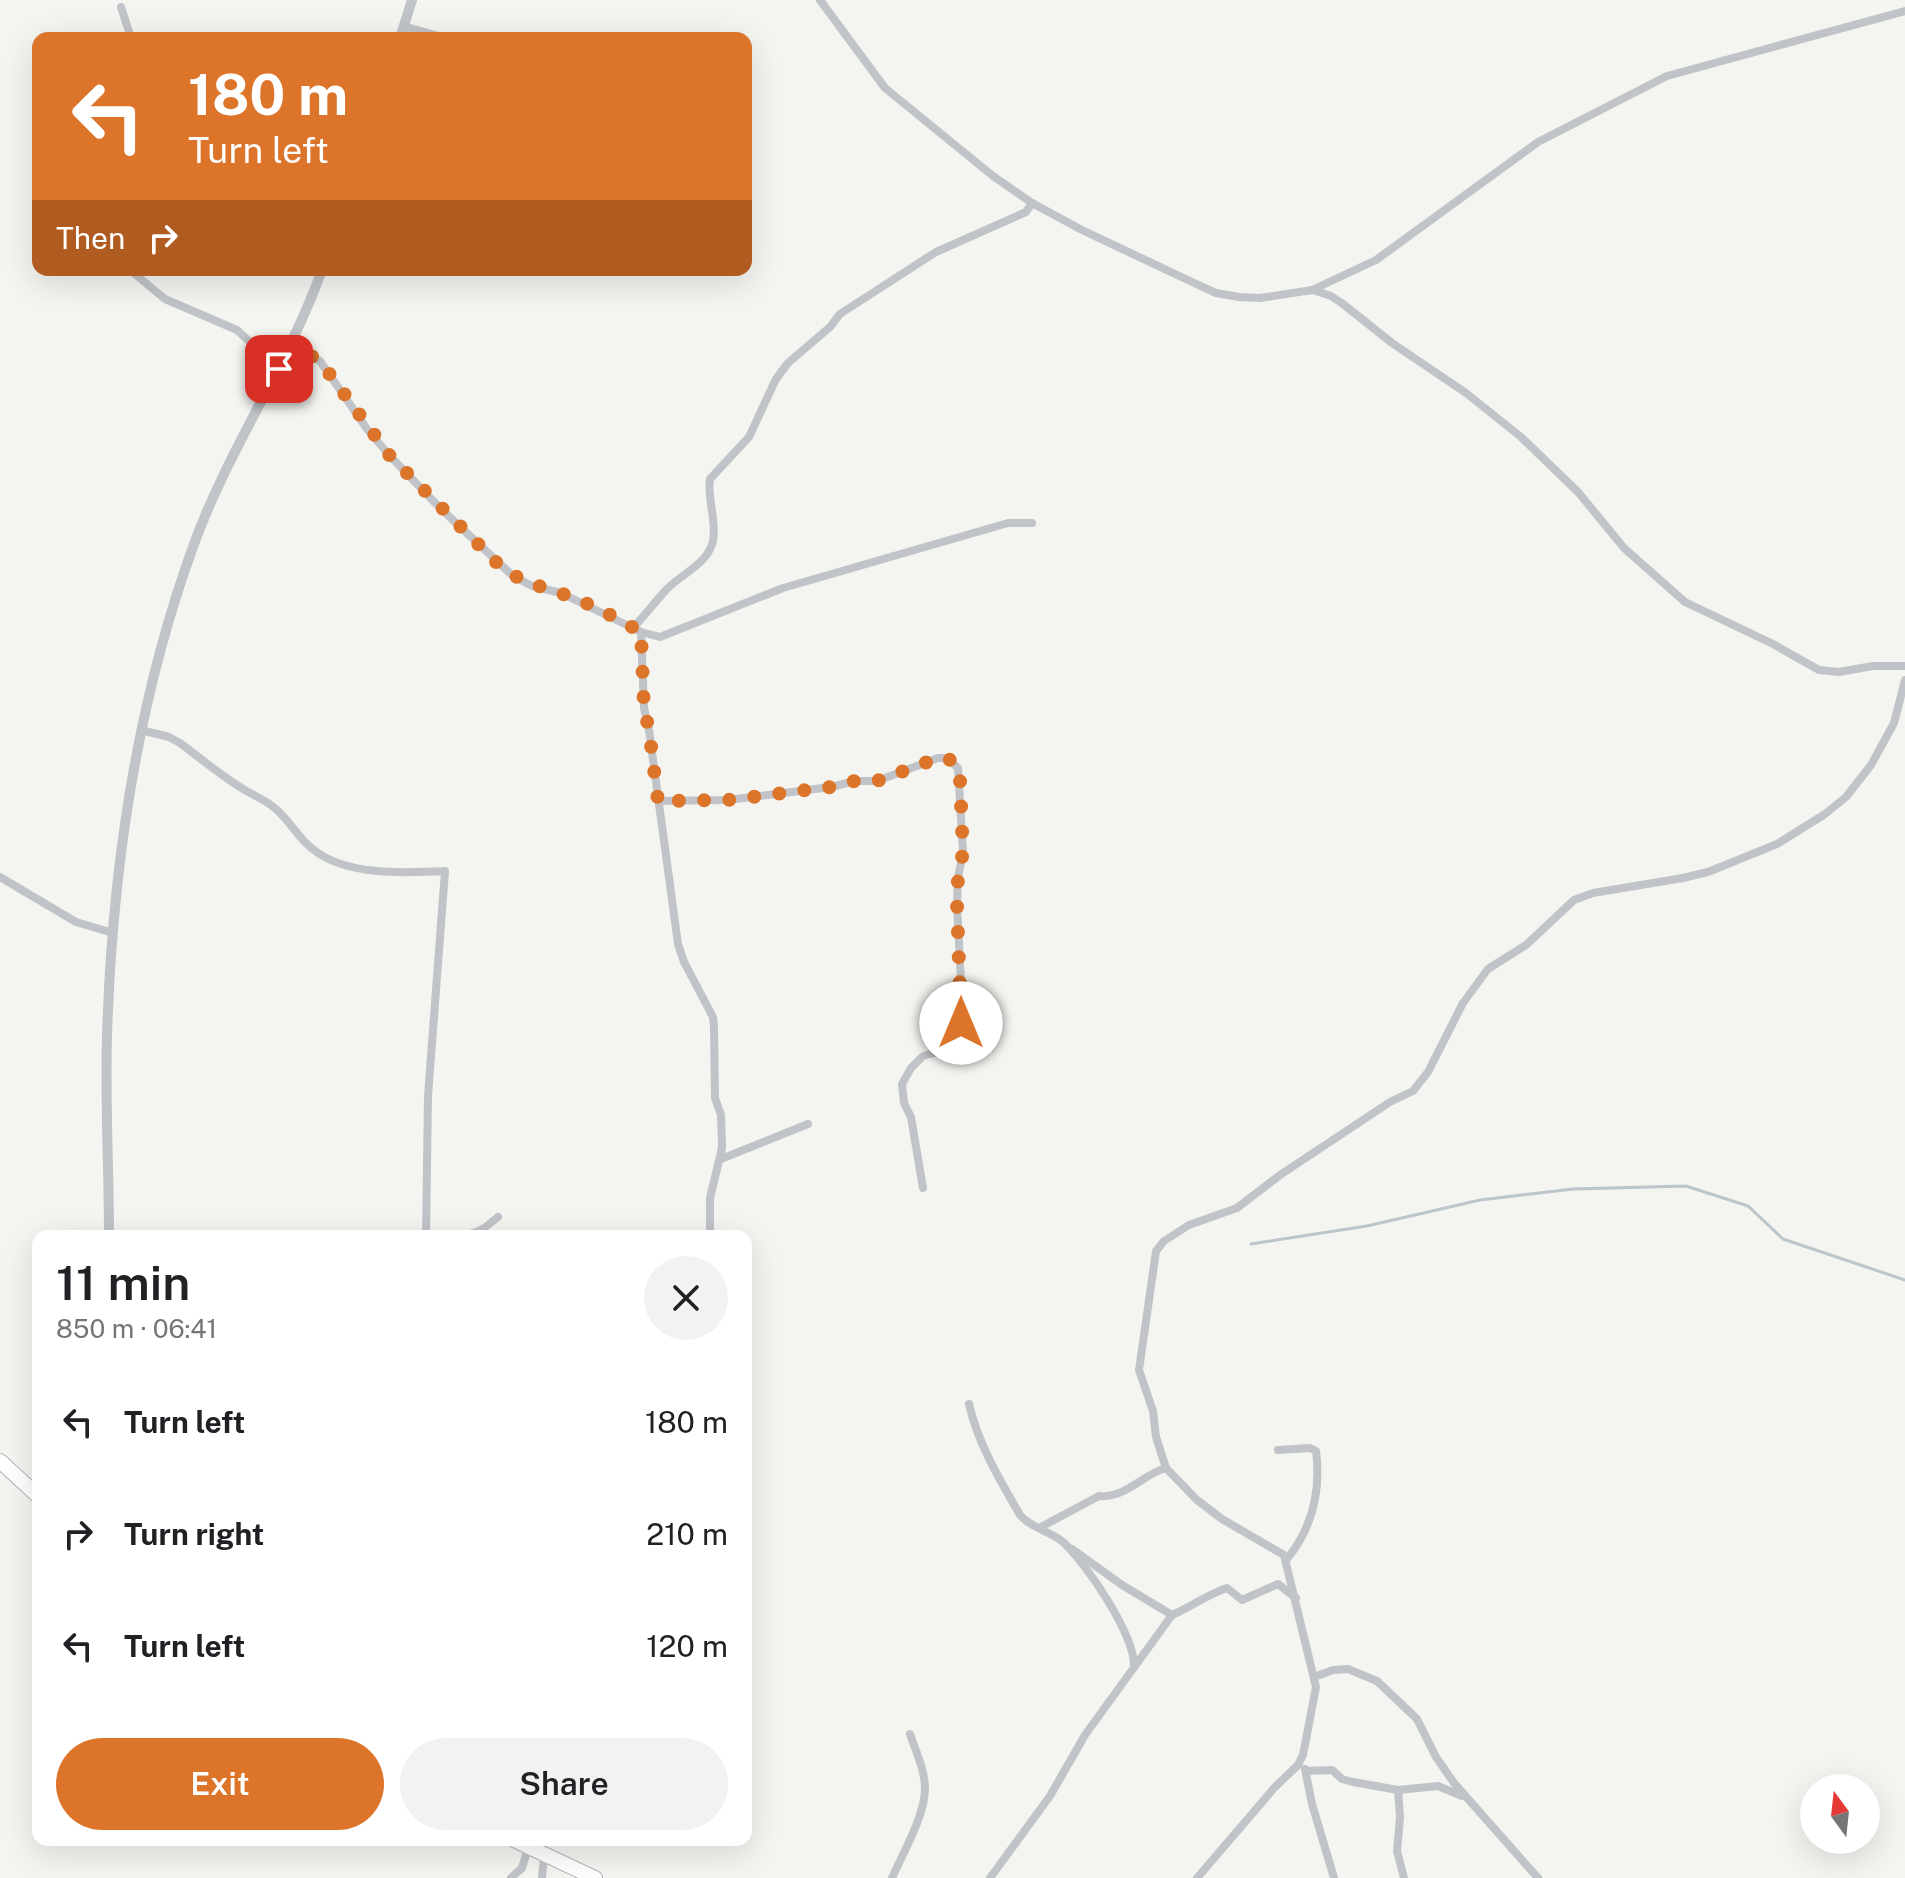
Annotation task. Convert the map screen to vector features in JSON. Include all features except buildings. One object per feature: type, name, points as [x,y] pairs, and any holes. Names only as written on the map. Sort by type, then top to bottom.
[{"type":"highway","points":[[0,1461],[32,1491]]},
{"type":"highway","points":[[0,1471],[32,1492]]},
{"type":"highway","points":[[524,1846],[595,1878]]},
{"type":"street","points":[[402,32],[412,0]]},
{"type":"street","points":[[820,0],[885,88],[955,147],[1032,203],[1216,293],[1260,298],[1312,290],[1376,260],[1538,142],[1643,87],[1694,67],[1905,11]]},
{"type":"street","points":[[121,7],[129,32]]},
{"type":"street","points":[[403,26],[424,32]]},
{"type":"street","points":[[710,1230],[710,1198],[721,1159],[721,1121],[715,1098],[713,1017],[678,944],[644,708],[637,630],[667,589],[695,567],[709,551],[714,531],[710,479],[749,437],[776,379],[794,356],[830,327],[840,314],[864,297],[945,247],[1026,212],[1032,203]]},
{"type":"street","points":[[137,276],[165,299],[237,330],[279,369]]},
{"type":"street","points":[[109,1230],[106,1065],[113,933],[141,730],[166,625],[209,503],[242,433],[292,345],[320,276]]},
{"type":"street","points":[[1312,290],[1343,304],[1521,437],[1578,492],[1624,548],[1685,602],[1819,670],[1839,672],[1873,666],[1905,666]]},
{"type":"street","points":[[292,345],[320,361],[390,456],[513,576],[532,586],[561,593],[637,630],[660,637],[783,588],[1008,523],[1032,523]]},
{"type":"street","points":[[1197,1878],[1301,1761],[1316,1687],[1287,1559],[1209,1509],[1176,1481],[1166,1468],[1156,1437],[1153,1411],[1139,1370],[1156,1251],[1189,1225],[1237,1208],[1280,1175],[1390,1102],[1413,1091],[1428,1072],[1463,1003],[1488,969],[1526,945],[1574,900],[1593,893],[1708,872],[1777,844],[1825,814],[1853,790],[1871,765],[1894,723],[1905,680]]},
{"type":"street","points":[[141,730],[180,743],[241,788],[271,805],[290,822],[304,842],[322,856],[348,865],[378,870],[445,871],[428,1096],[426,1230]]},
{"type":"street","points":[[658,801],[728,800],[855,781],[877,781],[938,758],[947,758],[958,768],[963,852],[957,904],[962,1003],[960,1042],[956,1047],[923,1056],[902,1084],[923,1188]]},
{"type":"street","points":[[0,877],[76,922],[113,933]]},
{"type":"street","points":[[721,1159],[808,1124]]},
{"type":"street","points":[[481,1230],[498,1217]]},
{"type":"street","points":[[969,1404],[972,1420],[995,1471],[1020,1515],[1122,1585],[1172,1615]]},
{"type":"street","points":[[1278,1450],[1310,1448],[1316,1451],[1319,1470],[1310,1519],[1299,1545],[1287,1559]]},
{"type":"street","points":[[1039,1528],[1099,1496],[1110,1497],[1143,1481],[1153,1472],[1166,1468]]},
{"type":"street","points":[[1062,1542],[1101,1590],[1131,1642],[1134,1668]]},
{"type":"street","points":[[990,1878],[1050,1796],[1077,1747],[1172,1615],[1189,1608],[1204,1595],[1227,1588],[1242,1600],[1278,1584],[1297,1599]]},
{"type":"street","points":[[1314,1677],[1333,1670],[1348,1669],[1377,1681],[1417,1719],[1436,1757],[1466,1798],[1538,1878]]},
{"type":"street","points":[[892,1878],[921,1812],[925,1793],[924,1776],[910,1734]]},
{"type":"street","points":[[1301,1761],[1334,1878]]},
{"type":"street","points":[[1306,1771],[1332,1770],[1342,1779],[1398,1790],[1438,1786],[1466,1798]]},
{"type":"street","points":[[1398,1790],[1400,1817],[1397,1851],[1404,1878]]},
{"type":"street","points":[[511,1878],[522,1868],[528,1848]]},
{"type":"street","points":[[542,1878],[544,1856]]},
{"type":"waterway","points":[[1251,1244],[1367,1226],[1480,1200],[1573,1189],[1686,1186],[1748,1206],[1783,1239],[1905,1280]]},
{"type":"route","points":[[279,369],[292,345],[308,352],[320,361],[367,429],[390,456],[497,563],[532,586],[561,593],[641,632],[644,708],[658,801],[728,800],[797,792],[855,781],[877,781],[938,758],[953,762],[958,768],[962,800],[963,852],[957,904],[961,1023]]}]
